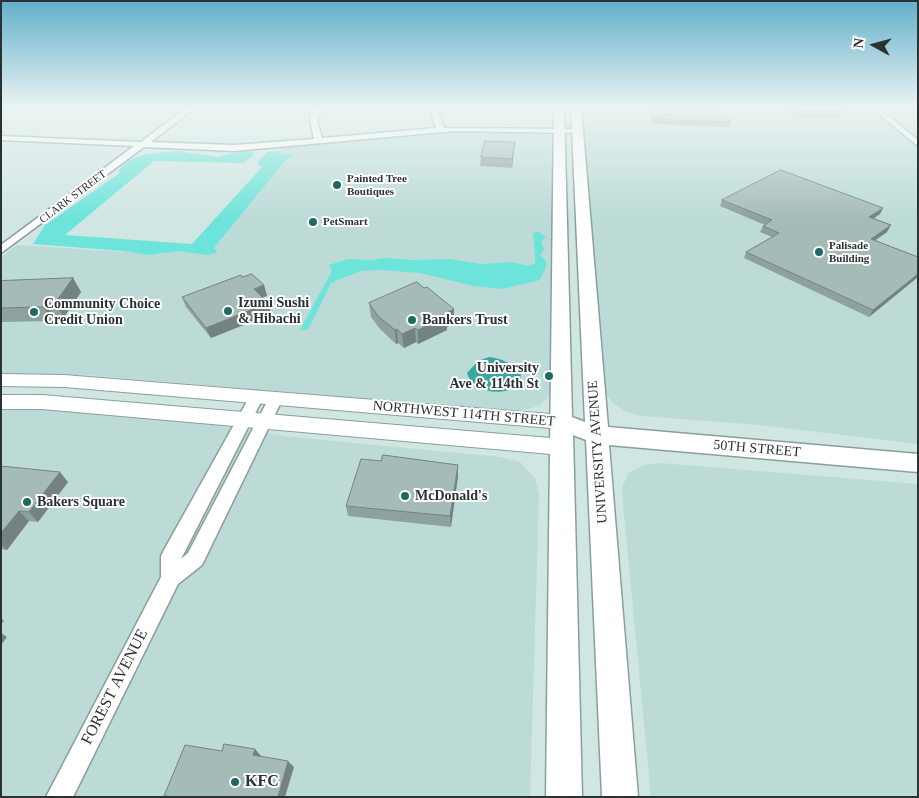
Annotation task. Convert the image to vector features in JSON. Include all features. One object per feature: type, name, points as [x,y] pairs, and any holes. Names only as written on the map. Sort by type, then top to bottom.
[{"type":"main road","points":[[560,144],[564,797]]},
{"type":"main road","name":"UNIVERSITY AVENUE","points":[[578,144],[620,797]]},
{"type":"main road","name":"NORTHWEST 114TH STREET","points":[[562,435],[597,435]]},
{"type":"main road","name":"50TH STREET","points":[[597,435],[918,464]]},
{"type":"street","name":"CLARK STREET","points":[[1,250],[142,144]]},
{"type":"street","points":[[148,144],[234,148],[287,144]]},
{"type":"street","name":"NORTHWEST 114TH STREET","points":[[1,380],[64,381],[266,397],[562,435]]},
{"type":"street","name":"FOREST AVENUE","points":[[59,797],[171,578],[195,559],[266,397]]},
{"type":"street","name":"NORTHWEST 114TH STREET","points":[[1,402],[42,402],[255,421],[562,435]]},
{"type":"shaded area","points":[[320,144],[555,144],[552,375],[550,395],[540,405],[529,409],[512,411],[86,375],[1,374],[1,257],[17,245],[156,254],[195,247],[282,148]]},
{"type":"shaded area","points":[[583,144],[912,144],[918,149],[918,444],[759,425],[641,416],[625,411],[613,403],[607,396],[602,383]]},
{"type":"shaded area","points":[[178,151],[217,157],[242,151],[253,152],[253,156],[243,163],[154,161],[65,235],[192,244],[262,167],[258,164],[258,161],[267,152],[278,151],[283,155],[293,154],[216,245],[214,249],[217,250],[216,253],[207,255],[178,251],[150,255],[33,244],[45,225],[120,173],[119,170],[131,160],[146,154]]},
{"type":"shaded area","points":[[539,232],[546,237],[541,242],[544,249],[540,256],[545,259],[547,265],[540,280],[502,289],[474,286],[420,273],[380,270],[361,271],[331,283],[308,330],[300,330],[332,271],[329,265],[348,259],[371,260],[384,258],[413,260],[449,259],[481,264],[512,262],[529,266],[535,263],[533,233]]},
{"type":"shaded area","points":[[489,357],[507,362],[518,370],[521,374],[519,385],[512,389],[497,392],[482,389],[475,385],[467,373],[478,361]]},
{"type":"shaded area","points":[[1,408],[54,410],[216,425],[292,437],[500,457],[520,462],[535,478],[539,495],[530,797],[1,797]]},
{"type":"shaded area","points":[[660,463],[918,484],[918,797],[651,797],[622,493],[623,485],[629,473],[644,465]]},
{"type":"building","points":[[484,144],[515,144],[512,159],[481,157]]},
{"type":"building","name":"Palisade Building","points":[[781,170],[883,208],[869,217],[891,225],[871,239],[918,257],[918,274],[873,310],[746,252],[779,233],[763,226],[772,220],[722,200]]},
{"type":"building","name":"Izumi Sushi & Hibachi","points":[[252,274],[264,285],[254,289],[268,303],[206,328],[182,297],[241,275],[242,277]]},
{"type":"building","points":[[73,278],[55,303],[46,304],[43,307],[1,308],[1,281]]},
{"type":"building","points":[[417,282],[424,288],[427,287],[454,309],[444,314],[447,316],[418,330],[415,328],[402,334],[378,316],[369,303]]},
{"type":"building","name":"McDonald's","points":[[383,455],[458,465],[450,516],[346,506],[361,459],[381,461]]},
{"type":"building","points":[[1,466],[60,472],[29,512],[19,511],[1,533]]},
{"type":"building","name":"KFC","points":[[224,744],[255,749],[253,755],[288,761],[278,797],[164,796],[185,745],[222,751]]},
{"type":"place","name":"Painted Tree Boutiques","points":[[337,185]]},
{"type":"place","name":"PetSmart","points":[[313,222]]},
{"type":"place","name":"Palisade Building","points":[[819,252]]},
{"type":"place","name":"Izumi Sushi & Hibachi","points":[[228,311]]},
{"type":"place","name":"Community Choice Credit Union","points":[[34,312]]},
{"type":"place","name":"Bankers Trust","points":[[412,320]]},
{"type":"place","name":"University Ave & 114th St","points":[[549,376]]},
{"type":"place","name":"McDonald's","points":[[405,496]]},
{"type":"place","name":"Bakers Square","points":[[27,502]]},
{"type":"place","name":"KFC","points":[[235,782]]}]
